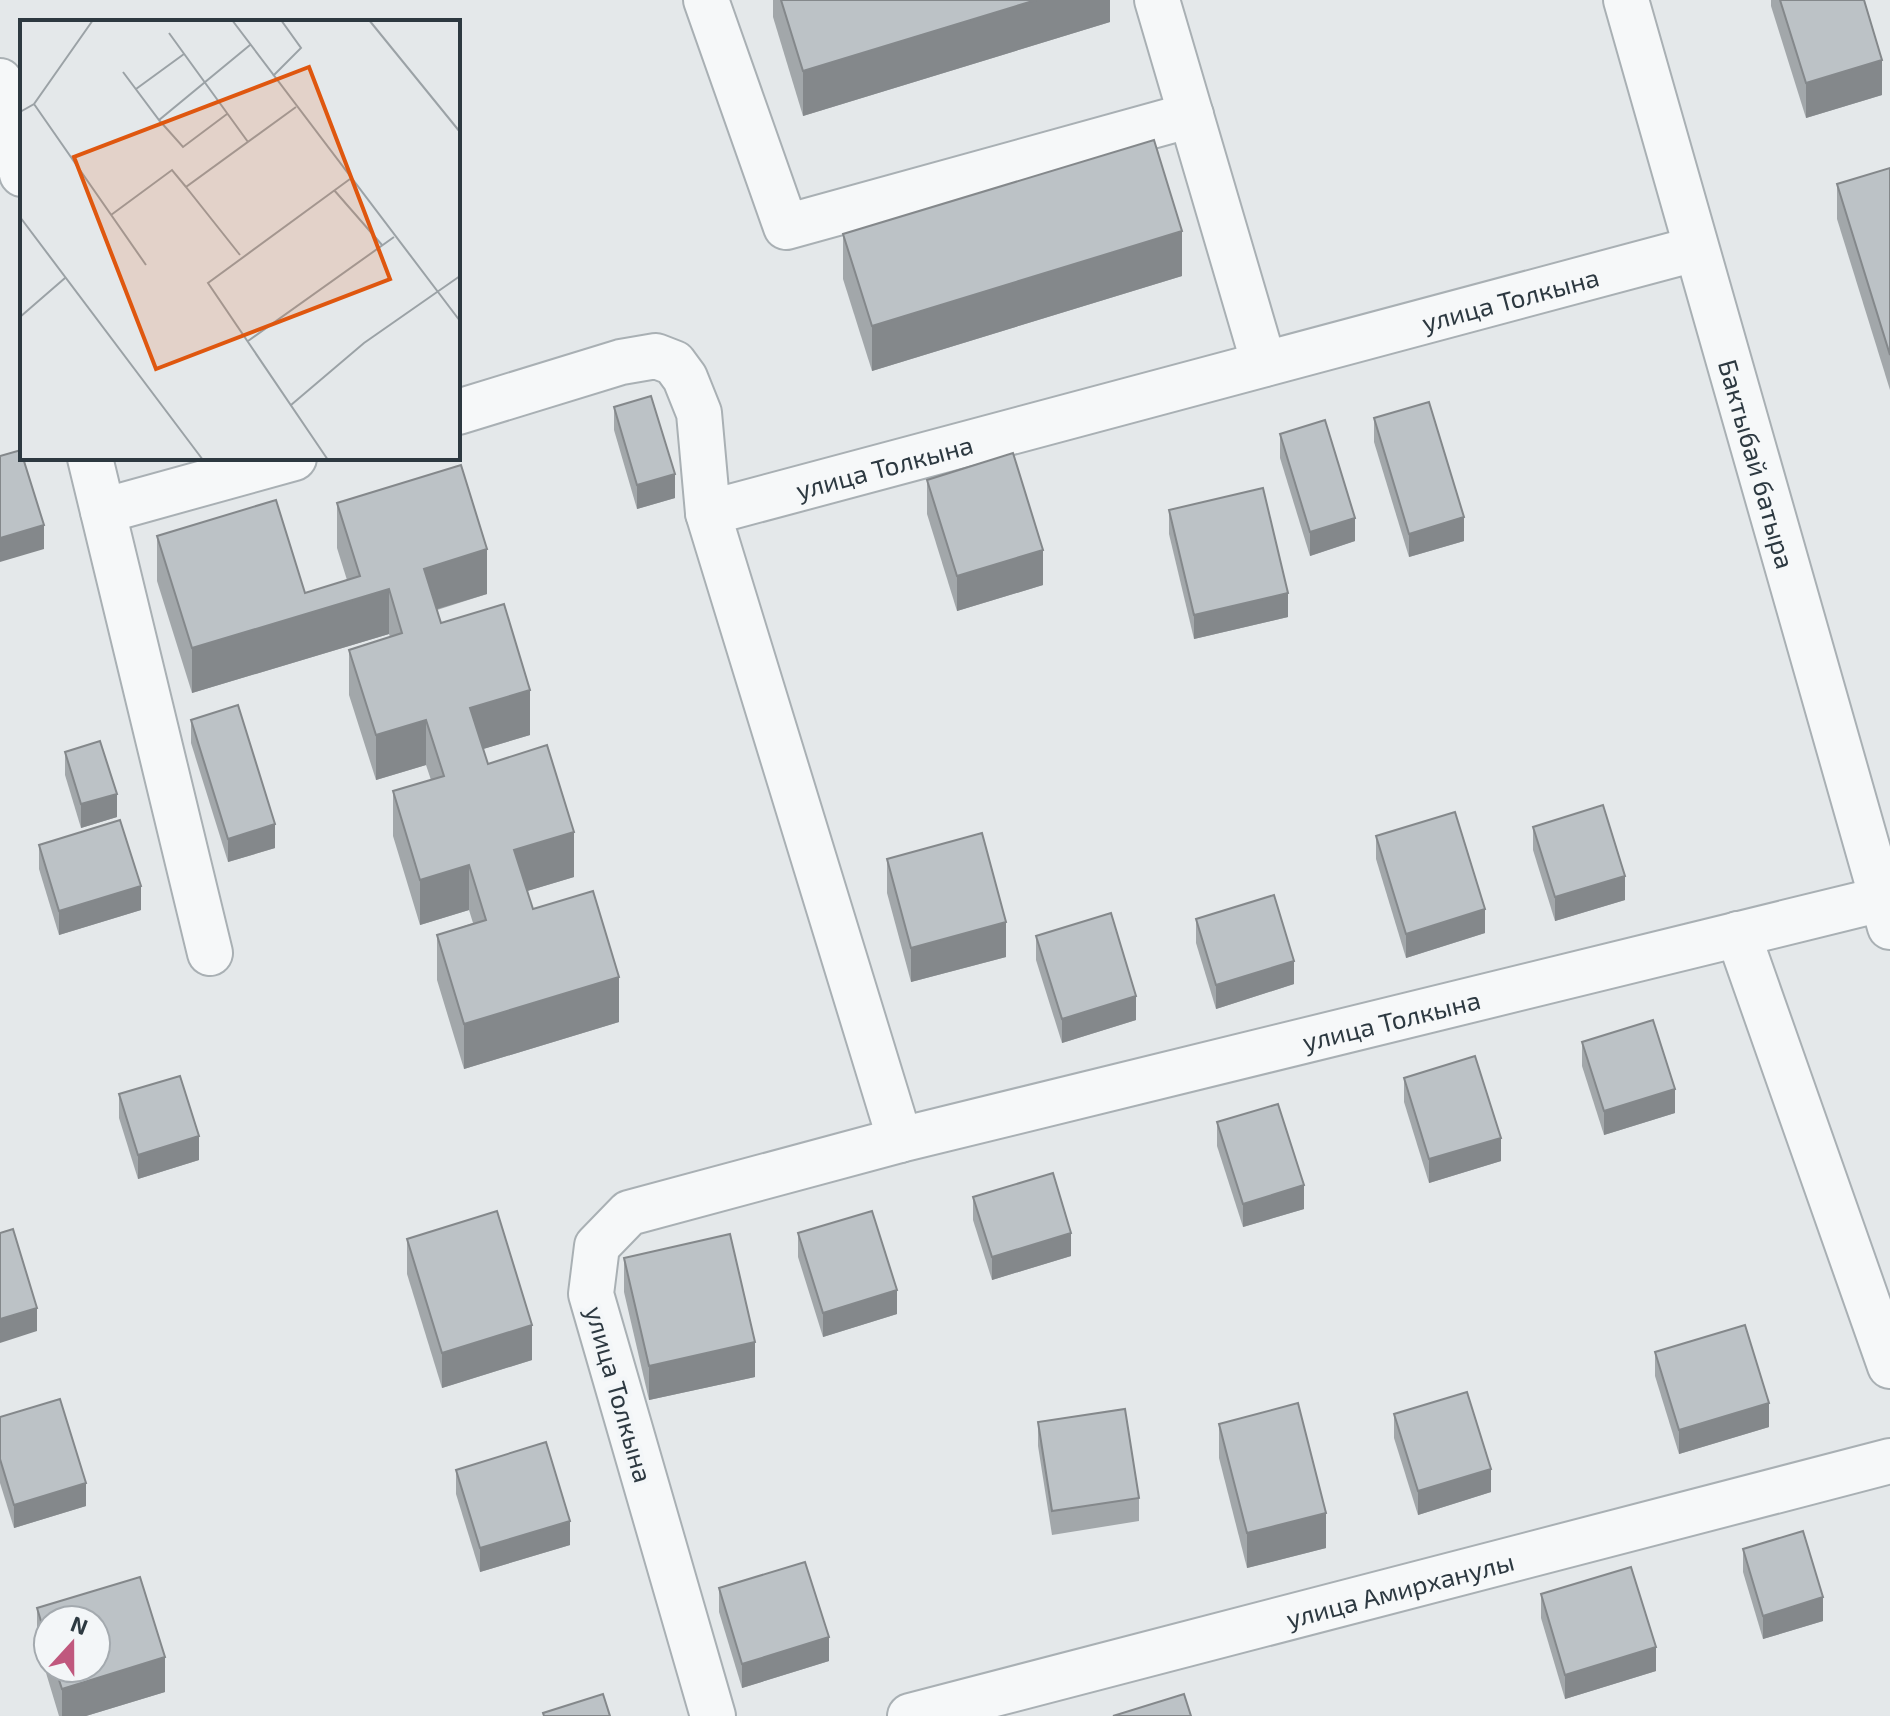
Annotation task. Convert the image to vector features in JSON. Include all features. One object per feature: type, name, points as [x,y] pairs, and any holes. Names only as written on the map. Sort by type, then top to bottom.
[{"type":"street","points":[[706,0],[786,227],[1191,115]]},
{"type":"street","points":[[1157,0],[1264,364]]},
{"type":"street","name":"Бактыбай батыра","points":[[1626,0],[1886,913]]},
{"type":"street","points":[[0,81],[20,166]]},
{"type":"street","name":"улица Толкына","points":[[708,513],[1695,249]]},
{"type":"street","points":[[460,411],[621,362],[656,356],[674,363],[685,378],[699,413],[708,513],[900,1140]]},
{"type":"street","points":[[90,460],[210,953]]},
{"type":"street","points":[[103,511],[287,460]]},
{"type":"street","name":"улица Толкына","points":[[713,1716],[591,1294],[597,1246],[629,1213],[900,1140],[1738,934],[1886,913]]},
{"type":"street","points":[[1738,934],[1890,1366]]},
{"type":"street","name":"улица Амирханулы","points":[[910,1716],[1890,1461]]},
{"type":"building","points":[[781,0],[1036,0],[803,71]]},
{"type":"building","points":[[1780,0],[1864,0],[1882,60],[1806,83]]},
{"type":"building","points":[[1154,140],[1182,231],[872,326],[843,234]]},
{"type":"building","points":[[1890,168],[1890,355],[1837,184]]},
{"type":"building","points":[[651,396],[675,474],[637,485],[614,407]]},
{"type":"building","points":[[1429,402],[1464,517],[1409,534],[1374,418]]},
{"type":"building","points":[[1325,420],[1355,518],[1310,532],[1280,434]]},
{"type":"building","points":[[20,450],[20,460],[24,460],[44,525],[0,538],[0,456]]},
{"type":"building","points":[[1013,453],[1043,550],[957,576],[927,480]]},
{"type":"building","points":[[461,465],[487,549],[424,569],[441,623],[504,604],[530,690],[470,708],[488,764],[547,745],[574,832],[514,850],[533,909],[593,891],[619,977],[464,1024],[437,935],[486,920],[469,865],[420,880],[393,791],[444,776],[426,720],[376,735],[349,650],[402,633],[389,589],[192,648],[157,536],[276,500],[305,593],[360,576],[337,503]]},
{"type":"building","points":[[1263,488],[1288,593],[1194,615],[1169,510]]},
{"type":"building","points":[[238,705],[275,824],[228,839],[191,720]]},
{"type":"building","points":[[100,741],[117,794],[81,804],[65,752]]},
{"type":"building","points":[[1603,805],[1625,876],[1555,897],[1533,827]]},
{"type":"building","points":[[1455,812],[1485,909],[1406,934],[1376,836]]},
{"type":"building","points":[[120,820],[141,886],[59,911],[39,845]]},
{"type":"building","points":[[982,833],[1006,922],[911,948],[887,859]]},
{"type":"building","points":[[1274,895],[1294,961],[1216,985],[1196,919]]},
{"type":"building","points":[[1111,913],[1136,996],[1062,1019],[1036,936]]},
{"type":"building","points":[[1653,1020],[1675,1089],[1604,1111],[1582,1042]]},
{"type":"building","points":[[1475,1056],[1501,1138],[1429,1159],[1404,1078]]},
{"type":"building","points":[[180,1076],[199,1136],[138,1155],[119,1094]]},
{"type":"building","points":[[1278,1104],[1304,1185],[1243,1204],[1217,1122]]},
{"type":"building","points":[[1053,1173],[1071,1233],[992,1257],[973,1197]]},
{"type":"building","points":[[497,1211],[532,1325],[442,1353],[407,1239]]},
{"type":"building","points":[[872,1211],[897,1290],[823,1313],[798,1233]]},
{"type":"building","points":[[13,1229],[37,1308],[0,1319],[0,1233]]},
{"type":"building","points":[[730,1234],[755,1342],[649,1366],[624,1258]]},
{"type":"building","points":[[1745,1325],[1769,1403],[1679,1430],[1655,1352]]},
{"type":"building","points":[[1467,1392],[1491,1469],[1418,1491],[1394,1414]]},
{"type":"building","points":[[60,1399],[86,1483],[14,1505],[0,1459],[0,1417]]},
{"type":"building","points":[[1298,1403],[1326,1513],[1247,1533],[1219,1424]]},
{"type":"building","points":[[1125,1409],[1139,1498],[1052,1511],[1038,1422]]},
{"type":"building","points":[[546,1442],[570,1521],[480,1548],[456,1470]]},
{"type":"building","points":[[1803,1531],[1823,1597],[1763,1616],[1743,1549]]},
{"type":"building","points":[[805,1562],[829,1637],[742,1664],[719,1588]]},
{"type":"building","points":[[1631,1567],[1656,1647],[1565,1675],[1541,1594]]},
{"type":"building","points":[[140,1577],[165,1657],[112,1673],[112,1604],[50,1604]]},
{"type":"building","points":[[60,1684],[78,1684],[62,1689]]},
{"type":"building","points":[[603,1694],[610,1716],[544,1716],[543,1713]]},
{"type":"building","points":[[1184,1694],[1191,1716],[1113,1716]]}]
